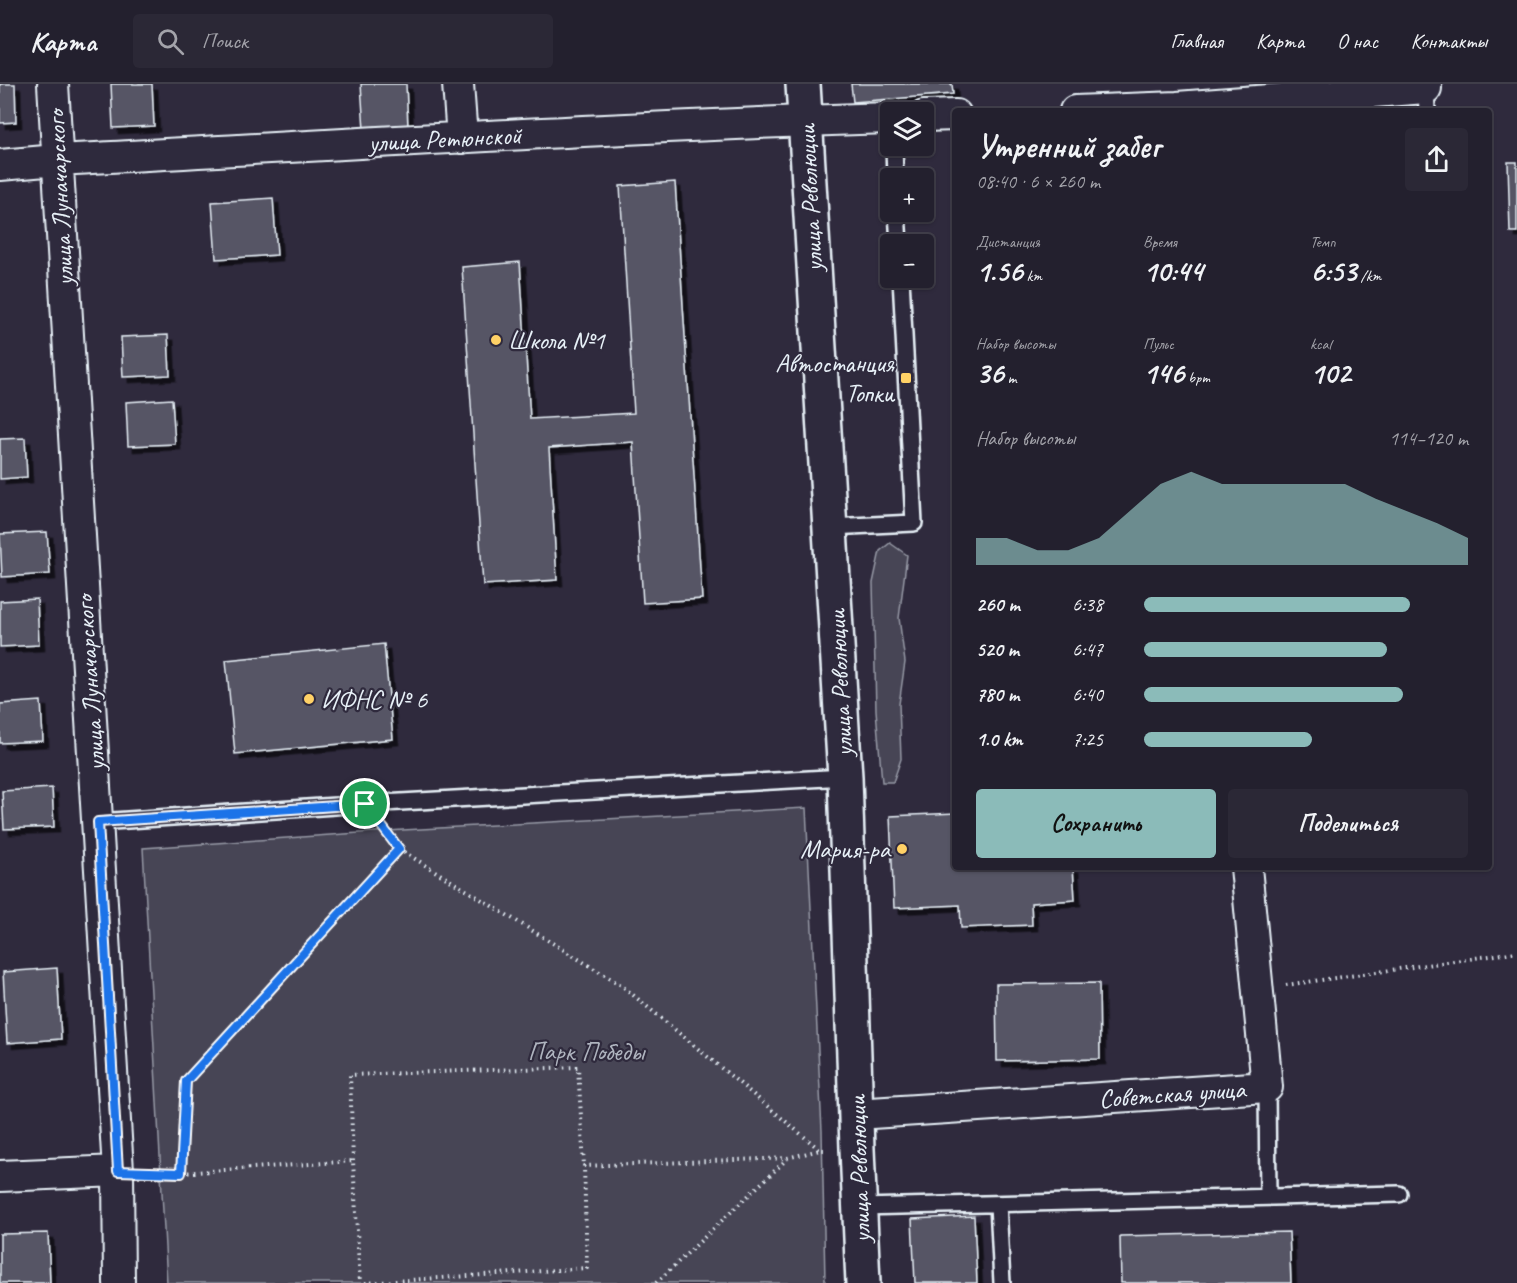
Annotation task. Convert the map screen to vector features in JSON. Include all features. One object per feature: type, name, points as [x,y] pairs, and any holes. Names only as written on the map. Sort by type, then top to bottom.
[{"type":"street","name":"улица Луначарского","points":[[53,84],[118,1171],[119,1283]]},
{"type":"street","points":[[458,84],[462,138]]},
{"type":"street","name":"улица Революции","points":[[803,84],[846,777],[863,1283]]},
{"type":"street","points":[[1106,108],[1177,101],[1427,94]]},
{"type":"street","points":[[934,116],[952,115]]},
{"type":"street","name":"улица Ретюнской","points":[[0,165],[462,138],[880,118]]},
{"type":"street","name":"Советская улица","points":[[856,1114],[1268,1087],[1246,870]]},
{"type":"street","points":[[0,1176],[118,1171]]},
{"type":"lane","points":[[830,527],[914,523],[902,288]]},
{"type":"lane","points":[[98,822],[365,804],[846,777]]},
{"type":"lane","points":[[1268,1087],[1268,1197]]},
{"type":"lane","points":[[860,1207],[1399,1194]]},
{"type":"lane","points":[[998,1204],[1002,1283]]},
{"type":"path","points":[[365,804],[399,849],[621,985],[820,1150]]},
{"type":"path","points":[[181,1173],[186,1081],[399,849]]},
{"type":"path","points":[[1258,989],[1517,952]]},
{"type":"path","points":[[360,1283],[350,1075],[578,1067],[587,1268],[365,1283]]},
{"type":"path","points":[[584,1166],[787,1158],[820,1150],[835,1150]]},
{"type":"path","points":[[656,1283],[787,1158]]},
{"type":"path","points":[[118,1171],[181,1173],[353,1161]]},
{"type":"path","points":[[463,1275],[464,1283]]},
{"type":"path","points":[[445,1283],[451,1277]]},
{"type":"green space","points":[[890,543],[907,555],[899,618],[905,662],[899,704],[901,759],[893,782],[882,782],[876,710],[873,583],[880,551]]},
{"type":"green space","name":"Парк Победы","points":[[806,808],[822,1131],[825,1283],[167,1283],[143,848],[403,830]]},
{"type":"building","points":[[0,84],[15,84],[16,122],[0,123]]},
{"type":"building","points":[[111,84],[152,84],[154,126],[113,128]]},
{"type":"building","points":[[361,84],[406,84],[408,127],[364,130]]},
{"type":"building","points":[[851,84],[952,84],[953,94],[853,102]]},
{"type":"building","points":[[1508,162],[1517,162],[1517,232],[1510,232]]},
{"type":"building","name":"Школа №1","points":[[675,182],[702,599],[643,603],[633,442],[549,448],[557,580],[483,585],[462,267],[520,262],[530,419],[634,413],[620,186]]},
{"type":"building","points":[[273,198],[277,255],[216,259],[212,202]]},
{"type":"building","points":[[168,335],[170,375],[123,377],[121,337]]},
{"type":"building","points":[[172,399],[175,444],[128,446],[126,402]]},
{"type":"building","points":[[25,438],[27,477],[0,479],[0,439]]},
{"type":"building","points":[[47,532],[50,574],[2,577],[0,534]]},
{"type":"building","points":[[37,599],[39,645],[0,647],[0,601]]},
{"type":"building","name":"ИФНС № 6","points":[[384,644],[393,739],[235,754],[226,660]]},
{"type":"building","points":[[41,701],[43,741],[0,743],[0,704]]},
{"type":"building","points":[[52,788],[54,827],[4,829],[2,791]]},
{"type":"building","points":[[952,813],[952,870],[1073,870],[1075,900],[1031,903],[1032,925],[961,928],[960,905],[894,908],[890,816]]},
{"type":"building","points":[[57,968],[61,1039],[7,1043],[3,972]]},
{"type":"building","points":[[1099,983],[1100,1059],[997,1061],[996,984]]},
{"type":"building","points":[[974,1216],[977,1283],[915,1283],[912,1219]]},
{"type":"building","points":[[1289,1232],[1291,1283],[1121,1283],[1120,1236]]},
{"type":"building","points":[[48,1233],[50,1283],[0,1283],[0,1234]]},
{"type":"place","name":"Школа №1","points":[[496,340]]},
{"type":"place","name":"Автостанция Топки","points":[[906,378]]},
{"type":"place","name":"ИФНС № 6","points":[[309,699]]},
{"type":"place","name":"Мария-ра","points":[[902,849]]},
{"type":"route","points":[[365,804],[399,849],[186,1081],[181,1173],[118,1171],[98,822],[365,804]]}]
